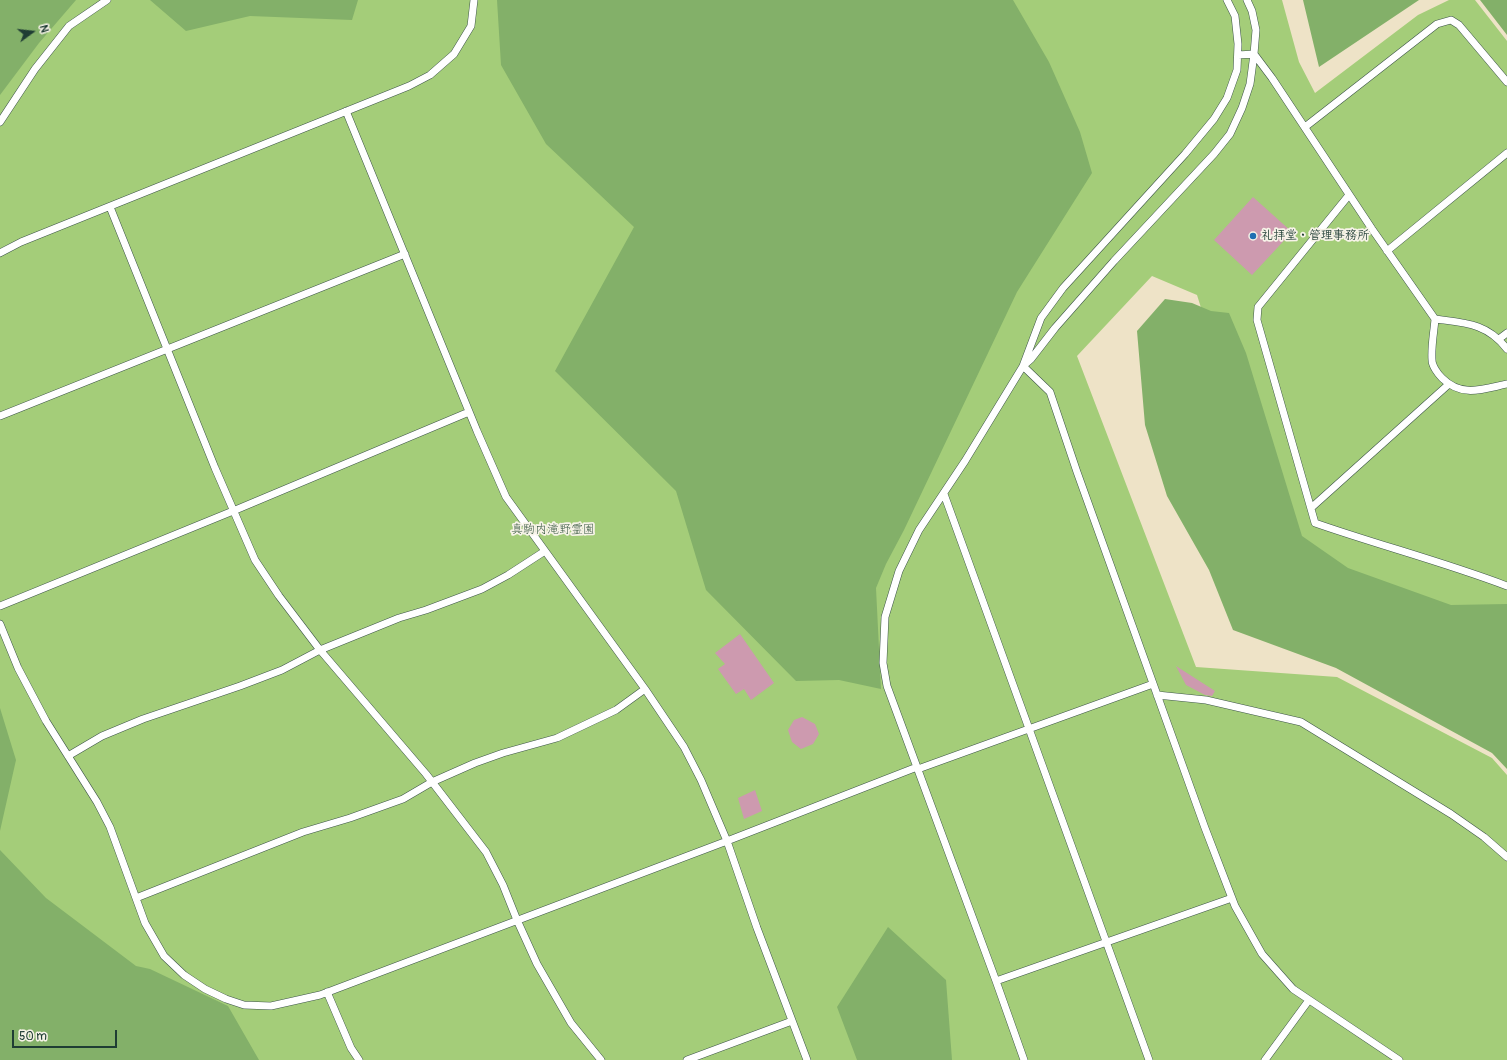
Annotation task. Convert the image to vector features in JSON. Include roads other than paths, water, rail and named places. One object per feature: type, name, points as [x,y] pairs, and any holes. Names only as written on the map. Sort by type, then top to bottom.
[{"type":"lane","points":[[0,122],[35,69],[69,26],[108,0]]},
{"type":"lane","points":[[0,253],[21,242],[409,86],[430,75],[454,54],[471,26],[474,0]]},
{"type":"lane","points":[[1024,1060],[887,686],[883,663],[885,617],[900,571],[919,530],[944,494],[1024,366],[1041,318],[1063,288],[1186,154],[1214,119],[1227,98],[1238,70],[1238,55],[1235,16],[1227,0]]},
{"type":"lane","points":[[1024,366],[1114,261],[1214,154],[1230,134],[1242,108],[1250,84],[1254,54],[1256,30],[1252,10],[1247,0]]},
{"type":"lane","points":[[1305,127],[1437,24],[1451,20],[1458,25],[1507,82]]},
{"type":"lane","points":[[1238,55],[1254,54]]},
{"type":"lane","points":[[1254,54],[1272,78],[1349,194],[1435,319],[1432,361],[1438,373],[1449,384],[1459,390],[1475,391],[1507,384]]},
{"type":"lane","points":[[346,111],[469,412],[506,497],[645,689],[684,747],[701,780],[727,840],[757,928],[807,1060]]},
{"type":"lane","points":[[1388,251],[1507,153]]},
{"type":"lane","points":[[1349,194],[1258,307],[1257,320],[1315,523],[1366,541],[1458,568],[1507,586]]},
{"type":"lane","points":[[110,207],[233,511],[255,560],[279,596],[320,650],[432,782],[486,852],[503,885],[537,964],[571,1023],[601,1060]]},
{"type":"lane","points":[[0,416],[405,254]]},
{"type":"lane","points":[[1435,319],[1481,327],[1499,339],[1507,349]]},
{"type":"lane","points":[[1499,339],[1507,332]]},
{"type":"lane","points":[[1024,366],[1050,392],[1077,472],[1205,828],[1232,898],[1262,954],[1293,989],[1399,1060]]},
{"type":"lane","points":[[1311,508],[1449,384]]},
{"type":"lane","points":[[0,606],[233,511],[469,412]]},
{"type":"lane","points":[[944,494],[1149,1060]]},
{"type":"lane","points":[[68,756],[102,736],[143,719],[240,686],[275,672],[320,650],[399,618],[426,610],[482,589],[508,575],[544,551]]},
{"type":"lane","points":[[0,624],[18,668],[46,721],[97,802],[110,827],[145,923],[164,956],[184,975],[205,989],[226,999],[244,1005],[271,1006],[327,992],[918,768],[1153,684]]},
{"type":"lane","points":[[136,898],[303,832],[350,818],[403,798],[432,782],[475,763],[503,753],[557,738],[616,710],[645,689]]},
{"type":"lane","points":[[1157,695],[1206,700],[1301,722],[1451,814],[1484,837],[1507,857]]},
{"type":"lane","points":[[996,981],[1232,898]]},
{"type":"lane","points":[[327,992],[352,1048],[359,1060]]},
{"type":"lane","points":[[1265,1060],[1309,1000]]},
{"type":"lane","points":[[687,1060],[792,1020]]},
{"type":"place","name":"礼拝堂・管理事務所","points":[[1253,236]]},
{"type":"park label","name":"真駒内滝野霊園","points":[[553,530]]}]
